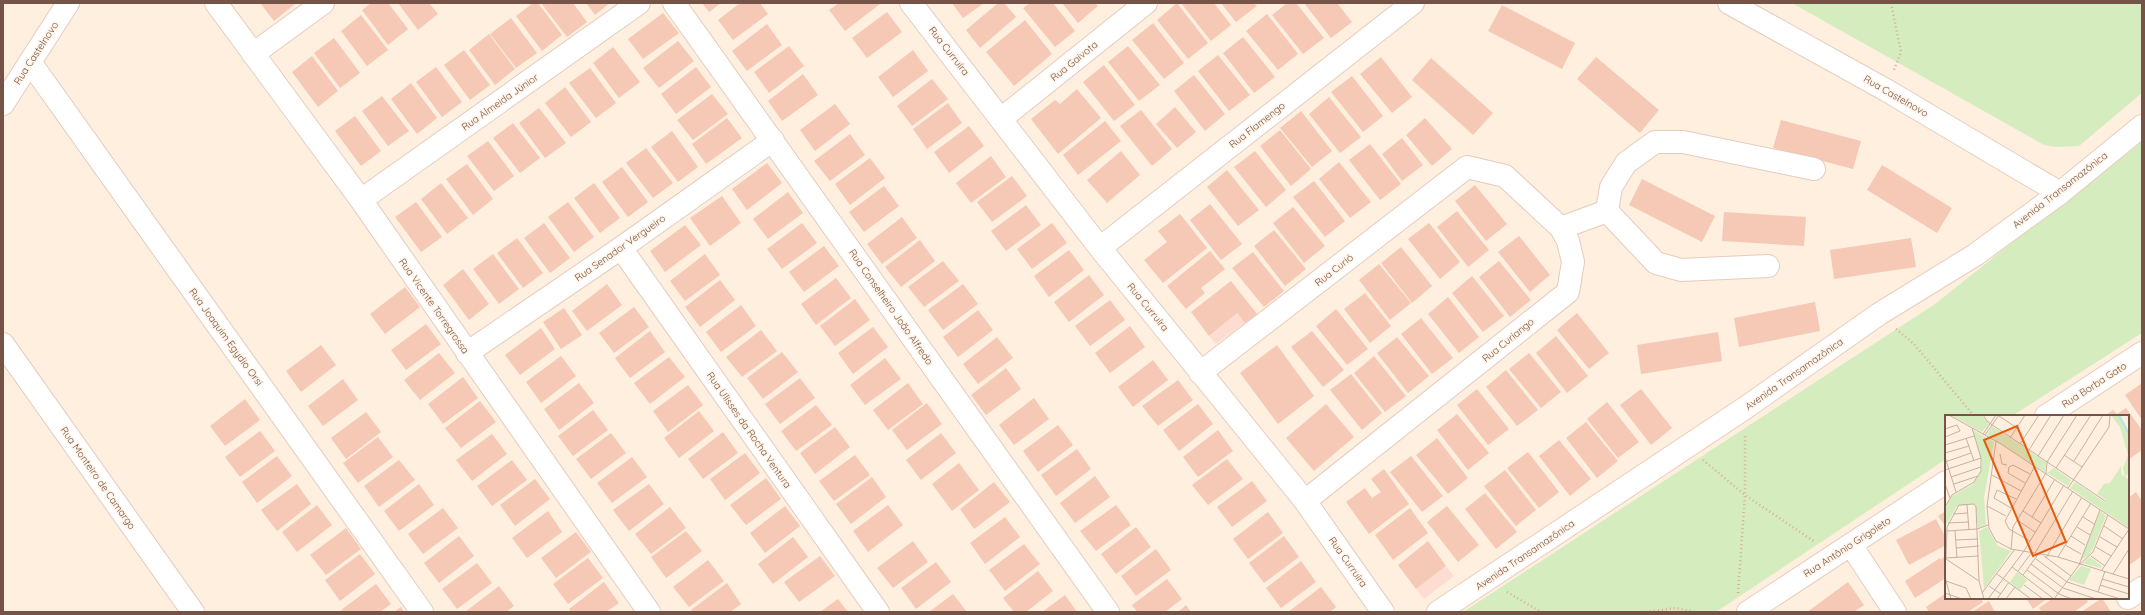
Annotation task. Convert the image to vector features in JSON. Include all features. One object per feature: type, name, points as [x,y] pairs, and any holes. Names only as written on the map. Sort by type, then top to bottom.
[{"type":"street","name":"Rua Vicente Torregrossa","points":[[216,3],[361,200],[649,612]]},
{"type":"street","points":[[253,54],[323,3]]},
{"type":"street","name":"Rua Almeida Júnior","points":[[361,200],[639,3]]},
{"type":"street","name":"Rua Conselheiro João Alfredo","points":[[674,3],[1108,612]]},
{"type":"street","name":"Rua Curruíra","points":[[911,3],[1100,248],[1305,501],[1383,612]]},
{"type":"street","name":"Rua Gaivota","points":[[1001,119],[1146,3]]},
{"type":"street","name":"Rua Flamengo","points":[[1100,248],[1413,3]]},
{"type":"street","name":"Rua Castelnovo","points":[[1729,3],[1886,90],[2060,193]]},
{"type":"street","name":"Rua Castelnovo","points":[[3,104],[64,5]]},
{"type":"street","name":"Rua Joaquim Egydio Orsi","points":[[30,62],[422,612]]},
{"type":"street","name":"Avenida Transamazônica","points":[[1438,612],[1745,408],[1879,314],[1975,255],[2060,193],[2142,126]]},
{"type":"street","name":"Rua Senador Vergueiro","points":[[467,352],[621,248],[773,140]]},
{"type":"street","points":[[1607,210],[1611,187],[1626,164],[1655,142],[1683,142],[1814,169]]},
{"type":"street","name":"Rua Curiango","points":[[1305,501],[1568,292],[1573,262],[1568,241],[1561,228],[1505,176],[1467,167]]},
{"type":"street","name":"Rua Curió","points":[[1200,373],[1467,167]]},
{"type":"street","points":[[1561,228],[1607,210]]},
{"type":"street","points":[[1607,210],[1656,263],[1681,270],[1768,266]]},
{"type":"street","name":"Rua Ulisses da Rocha Ventura","points":[[621,248],[878,612]]},
{"type":"street","name":"Rua Monteiro de Camargo","points":[[3,344],[193,612]]},
{"type":"street","name":"Rua Borba Gato","points":[[2048,415],[2142,353]]},
{"type":"street","name":"Rua Antônio Grigoleto","points":[[1743,604],[1843,550],[1945,483]]},
{"type":"street","points":[[1843,550],[1895,612]]},
{"type":"street","points":[[2129,597],[2142,588]]},
{"type":"path","points":[[1886,90],[1901,52],[1891,3]]},
{"type":"path","points":[[1879,314],[1914,344],[1973,415]]},
{"type":"path","points":[[1743,604],[1745,408]]},
{"type":"path","points":[[1686,446],[1745,495],[1843,550]]},
{"type":"path","points":[[1488,580],[1541,612]]},
{"type":"path","points":[[1646,612],[1676,608],[1695,612]]},
{"type":"shaded area","points":[[1237,313],[1245,323],[1216,344],[1209,336]]},
{"type":"shaded area","points":[[1446,566],[1454,576],[1424,599],[1416,589]]},
{"type":"green space","points":[[1792,3],[2142,3],[2142,93],[2079,146],[2057,147],[2044,145]]},
{"type":"green space","points":[[2142,139],[2142,333],[2014,415],[1945,415],[1945,460],[1716,612],[1463,612],[1935,304]]},
{"type":"building","points":[[260,3],[296,3],[274,21]]},
{"type":"building","points":[[371,3],[388,3],[408,29],[388,45],[362,10]]},
{"type":"building","points":[[398,3],[429,3],[438,14],[418,30]]},
{"type":"building","points":[[533,3],[538,3],[562,35],[542,51],[516,16]]},
{"type":"building","points":[[541,3],[573,3],[587,22],[567,37]]},
{"type":"building","points":[[586,3],[610,3],[595,15]]},
{"type":"building","points":[[702,3],[721,3],[709,12]]},
{"type":"building","points":[[740,3],[760,3],[768,14],[733,40],[718,20]]},
{"type":"building","points":[[839,3],[880,4],[845,31],[829,10]]},
{"type":"building","points":[[952,3],[984,3],[963,18]]},
{"type":"building","points":[[998,3],[1004,3],[1016,17],[980,48],[966,30]]},
{"type":"building","points":[[1030,3],[1053,3],[1075,31],[1055,47],[1023,8]]},
{"type":"building","points":[[1062,3],[1095,3],[1098,6],[1078,23]]},
{"type":"building","points":[[1177,3],[1208,43],[1188,59],[1157,20]]},
{"type":"building","points":[[1181,3],[1214,3],[1231,25],[1211,41]]},
{"type":"building","points":[[1221,3],[1254,3],[1257,6],[1236,22]]},
{"type":"building","points":[[1287,3],[1296,3],[1324,38],[1303,54],[1272,15]]},
{"type":"building","points":[[1304,3],[1337,3],[1352,22],[1331,38]]},
{"type":"building","points":[[1502,5],[1575,43],[1562,69],[1488,31]]},
{"type":"building","points":[[887,12],[902,32],[867,58],[852,38]]},
{"type":"building","points":[[663,13],[679,33],[643,59],[628,39]]},
{"type":"building","points":[[1267,14],[1298,54],[1278,70],[1246,31]]},
{"type":"building","points":[[361,15],[388,50],[367,66],[341,31]]},
{"type":"building","points":[[511,18],[537,53],[516,68],[490,34]]},
{"type":"building","points":[[1025,20],[1052,54],[1014,86],[986,52]]},
{"type":"building","points":[[1153,23],[1184,63],[1164,79],[1132,40]]},
{"type":"building","points":[[767,24],[782,45],[747,71],[732,51]]},
{"type":"building","points":[[489,34],[515,69],[495,85],[469,50]]},
{"type":"building","points":[[1243,37],[1275,77],[1254,93],[1223,53]]},
{"type":"building","points":[[334,38],[360,73],[340,88],[314,53]]},
{"type":"building","points":[[678,41],[694,61],[659,88],[643,68]]},
{"type":"building","points":[[789,46],[804,66],[769,93],[754,72]]},
{"type":"building","points":[[1128,46],[1160,85],[1139,101],[1108,62]]},
{"type":"building","points":[[613,47],[640,82],[619,98],[593,63]]},
{"type":"building","points":[[464,50],[490,85],[470,100],[444,65]]},
{"type":"building","points":[[913,50],[928,71],[893,97],[878,77]]},
{"type":"building","points":[[1218,55],[1250,95],[1229,111],[1198,71]]},
{"type":"building","points":[[312,56],[338,91],[318,107],[292,72]]},
{"type":"building","points":[[1381,57],[1412,97],[1392,113],[1360,74]]},
{"type":"building","points":[[1596,57],[1659,110],[1640,133],[1577,79]]},
{"type":"building","points":[[1431,58],[1493,113],[1473,135],[1412,80]]},
{"type":"building","points":[[1104,65],[1135,105],[1114,121],[1083,82]]},
{"type":"building","points":[[436,67],[462,102],[442,117],[416,82]]},
{"type":"building","points":[[696,67],[711,87],[676,114],[661,94]]},
{"type":"building","points":[[590,68],[616,103],[596,118],[569,83]]},
{"type":"building","points":[[803,74],[818,95],[782,121],[768,101]]},
{"type":"building","points":[[1194,75],[1225,114],[1205,131],[1174,91]]},
{"type":"building","points":[[1352,76],[1383,116],[1363,132],[1331,92]]},
{"type":"building","points":[[932,79],[948,99],[912,126],[897,106]]},
{"type":"building","points":[[411,83],[437,118],[417,134],[391,99]]},
{"type":"building","points":[[565,87],[591,122],[571,137],[545,103]]},
{"type":"building","points":[[1077,89],[1101,118],[1058,154],[1031,119],[1055,100],[1060,104]]},
{"type":"building","points":[[712,94],[728,114],[693,140],[677,120]]},
{"type":"building","points":[[382,96],[409,131],[388,146],[362,111]]},
{"type":"building","points":[[1329,97],[1361,137],[1340,153],[1309,114]]},
{"type":"building","points":[[948,103],[962,123],[927,149],[913,129]]},
{"type":"building","points":[[835,104],[850,124],[815,151],[800,130]]},
{"type":"building","points":[[1175,107],[1196,132],[1177,148],[1156,124]]},
{"type":"building","points":[[539,108],[566,143],[545,158],[519,123]]},
{"type":"building","points":[[1141,110],[1172,149],[1152,166],[1120,126]]},
{"type":"building","points":[[1301,111],[1332,151],[1312,167],[1280,128]]},
{"type":"building","points":[[355,116],[381,151],[361,166],[335,131]]},
{"type":"building","points":[[727,118],[742,138],[706,164],[692,144]]},
{"type":"building","points":[[1425,118],[1452,149],[1432,166],[1406,135]]},
{"type":"building","points":[[1781,120],[1861,141],[1853,169],[1773,148]]},
{"type":"building","points":[[1105,121],[1121,141],[1078,175],[1063,155]]},
{"type":"building","points":[[513,123],[540,158],[520,173],[493,138]]},
{"type":"building","points":[[969,126],[984,146],[949,173],[934,152]]},
{"type":"building","points":[[1280,130],[1311,169],[1291,186],[1260,146]]},
{"type":"building","points":[[672,131],[698,167],[678,182],[651,147]]},
{"type":"building","points":[[850,134],[865,155],[830,181],[814,161]]},
{"type":"building","points":[[1402,138],[1423,165],[1402,181],[1382,154]]},
{"type":"building","points":[[488,141],[514,176],[494,191],[467,156]]},
{"type":"building","points":[[1370,144],[1401,184],[1380,200],[1349,160]]},
{"type":"building","points":[[646,148],[673,183],[653,198],[626,163]]},
{"type":"building","points":[[1121,151],[1140,175],[1107,203],[1087,180]]},
{"type":"building","points":[[1255,151],[1286,190],[1266,207],[1234,167]]},
{"type":"building","points":[[991,156],[1006,177],[971,203],[956,183]]},
{"type":"building","points":[[870,158],[885,178],[850,205],[835,184]]},
{"type":"building","points":[[1339,162],[1371,202],[1350,218],[1319,179]]},
{"type":"building","points":[[767,163],[782,183],[747,210],[732,189]]},
{"type":"building","points":[[467,164],[493,199],[473,215],[446,179]]},
{"type":"building","points":[[1882,165],[1952,208],[1937,233],[1867,190]]},
{"type":"building","points":[[622,167],[648,202],[628,217],[602,182]]},
{"type":"building","points":[[1227,170],[1259,210],[1238,226],[1207,187]]},
{"type":"building","points":[[1012,176],[1027,196],[992,222],[977,202]]},
{"type":"building","points":[[1642,179],[1715,216],[1702,242],[1629,205]]},
{"type":"building","points":[[1314,181],[1345,221],[1325,237],[1293,197]]},
{"type":"building","points":[[441,183],[468,218],[447,234],[421,199]]},
{"type":"building","points":[[594,183],[620,218],[600,233],[574,198]]},
{"type":"building","points":[[1475,185],[1507,224],[1486,241],[1455,201]]},
{"type":"building","points":[[884,186],[899,206],[864,232],[849,212]]},
{"type":"building","points":[[788,192],[803,213],[768,239],[753,219]]},
{"type":"building","points":[[722,196],[741,223],[710,246],[690,218]]},
{"type":"building","points":[[416,202],[442,237],[421,252],[395,217]]},
{"type":"building","points":[[568,202],[594,237],[574,252],[548,217]]},
{"type":"building","points":[[1210,204],[1242,244],[1221,260],[1190,220]]},
{"type":"building","points":[[1026,205],[1041,225],[1006,251],[991,231]]},
{"type":"building","points":[[1293,207],[1325,246],[1304,263],[1273,223]]},
{"type":"building","points":[[1457,211],[1489,250],[1468,267],[1437,227]]},
{"type":"building","points":[[1724,212],[1806,217],[1804,246],[1722,241]]},
{"type":"building","points":[[1180,214],[1207,248],[1163,283],[1144,260],[1167,242],[1158,231]]},
{"type":"building","points":[[902,217],[917,238],[882,264],[867,244]]},
{"type":"building","points":[[544,223],[570,258],[550,273],[524,238]]},
{"type":"building","points":[[802,223],[817,243],[782,269],[767,249]]},
{"type":"building","points":[[1052,223],[1067,243],[1032,269],[1017,249]]},
{"type":"building","points":[[1429,223],[1460,262],[1440,279],[1408,239]]},
{"type":"building","points":[[685,225],[701,245],[665,272],[650,251]]},
{"type":"building","points":[[1274,230],[1306,269],[1285,286],[1254,246]]},
{"type":"building","points":[[1519,236],[1550,275],[1530,292],[1498,252]]},
{"type":"building","points":[[517,238],[543,273],[523,288],[497,253]]},
{"type":"building","points":[[1911,238],[1916,267],[1834,279],[1830,250]]},
{"type":"building","points":[[920,240],[935,261],[901,287],[885,267]]},
{"type":"building","points":[[824,246],[839,266],[804,292],[789,272]]},
{"type":"building","points":[[1401,247],[1432,286],[1412,303],[1381,263]]},
{"type":"building","points":[[1069,250],[1084,270],[1049,297],[1034,276]]},
{"type":"building","points":[[1210,251],[1225,269],[1201,288],[1205,293],[1186,309],[1167,286]]},
{"type":"building","points":[[1253,252],[1284,291],[1264,307],[1232,268]]},
{"type":"building","points":[[493,254],[519,289],[499,304],[473,269]]},
{"type":"building","points":[[705,254],[720,275],[685,301],[670,281]]},
{"type":"building","points":[[943,261],[959,281],[924,307],[908,287]]},
{"type":"building","points":[[1499,261],[1531,300],[1510,317],[1479,277]]},
{"type":"building","points":[[1379,264],[1411,303],[1390,320],[1359,280]]},
{"type":"building","points":[[463,269],[489,304],[469,320],[443,285]]},
{"type":"building","points":[[1089,275],[1104,295],[1069,322],[1054,302]]},
{"type":"building","points":[[1472,276],[1504,316],[1483,332],[1452,293]]},
{"type":"building","points":[[836,278],[851,298],[816,325],[801,304]]},
{"type":"building","points":[[720,280],[735,300],[700,327],[685,307]]},
{"type":"building","points":[[1231,281],[1257,314],[1245,323],[1237,313],[1209,336],[1191,312]]},
{"type":"building","points":[[607,284],[622,305],[587,331],[572,311]]},
{"type":"building","points":[[963,284],[978,304],[943,330],[928,310]]},
{"type":"building","points":[[405,287],[420,307],[385,334],[370,314]]},
{"type":"building","points":[[1365,293],[1391,326],[1370,343],[1344,309]]},
{"type":"building","points":[[1448,297],[1479,337],[1459,353],[1428,314]]},
{"type":"building","points":[[855,299],[870,320],[835,346],[820,326]]},
{"type":"building","points":[[1110,300],[1125,320],[1090,346],[1075,326]]},
{"type":"building","points":[[1815,302],[1820,331],[1739,347],[1734,318]]},
{"type":"building","points":[[741,305],[756,326],[721,352],[706,332]]},
{"type":"building","points":[[634,307],[649,327],[614,353],[599,333]]},
{"type":"building","points":[[564,308],[582,335],[561,349],[543,322]]},
{"type":"building","points":[[1336,309],[1368,349],[1347,365],[1316,326]]},
{"type":"building","points":[[978,310],[993,330],[958,357],[943,337]]},
{"type":"building","points":[[1577,313],[1609,353],[1589,369],[1557,330]]},
{"type":"building","points":[[1421,318],[1453,358],[1432,374],[1401,334]]},
{"type":"building","points":[[426,324],[441,344],[406,370],[391,350]]},
{"type":"building","points":[[1130,326],[1145,347],[1110,373],[1095,353]]},
{"type":"building","points":[[873,327],[888,347],[853,374],[838,353]]},
{"type":"building","points":[[541,328],[555,349],[520,375],[505,355]]},
{"type":"building","points":[[761,330],[777,351],[742,377],[726,357]]},
{"type":"building","points":[[650,331],[665,352],[630,378],[615,358]]},
{"type":"building","points":[[1312,331],[1344,370],[1323,387],[1291,347]]},
{"type":"building","points":[[1718,332],[1722,361],[1641,374],[1637,345]]},
{"type":"building","points":[[1556,336],[1588,376],[1567,393],[1536,353]]},
{"type":"building","points":[[997,337],[1013,358],[978,384],[963,364]]},
{"type":"building","points":[[1397,337],[1429,376],[1408,393],[1377,353]]},
{"type":"building","points":[[321,345],[336,365],[301,392],[286,371]]},
{"type":"building","points":[[1277,345],[1314,396],[1278,424],[1240,373]]},
{"type":"building","points":[[782,352],[798,372],[763,399],[747,378]]},
{"type":"building","points":[[439,353],[455,373],[420,400],[404,380]]},
{"type":"building","points":[[1529,353],[1561,392],[1541,408],[1509,369]]},
{"type":"building","points":[[561,356],[576,376],[541,403],[526,382]]},
{"type":"building","points":[[1374,356],[1406,396],[1385,412],[1354,373]]},
{"type":"building","points":[[669,357],[685,377],[650,404],[634,383]]},
{"type":"building","points":[[885,358],[901,379],[865,405],[850,385]]},
{"type":"building","points":[[1153,360],[1168,380],[1133,407],[1118,387]]},
{"type":"building","points":[[1006,368],[1021,389],[986,415],[971,395]]},
{"type":"building","points":[[1506,370],[1538,410],[1517,426],[1486,387]]},
{"type":"building","points":[[1351,374],[1382,413],[1362,430],[1330,390]]},
{"type":"building","points":[[463,377],[478,398],[443,424],[428,404]]},
{"type":"building","points":[[800,378],[815,398],[780,424],[765,404]]},
{"type":"building","points":[[343,379],[358,400],[323,426],[308,406]]},
{"type":"building","points":[[1178,380],[1193,400],[1158,426],[1142,406]]},
{"type":"building","points":[[579,383],[594,403],[559,430],[544,409]]},
{"type":"building","points":[[908,383],[923,404],[888,430],[873,410]]},
{"type":"building","points":[[2142,383],[2142,420],[2125,395]]},
{"type":"building","points":[[688,385],[703,405],[668,432],[653,411]]},
{"type":"building","points":[[1477,389],[1509,429],[1488,445],[1457,405]]},
{"type":"building","points":[[1641,389],[1672,428],[1651,445],[1620,405]]},
{"type":"building","points":[[1034,398],[1049,419],[1014,445],[999,425]]},
{"type":"building","points":[[245,399],[260,420],[225,446],[210,426]]},
{"type":"building","points":[[480,401],[496,422],[461,448],[445,428]]},
{"type":"building","points":[[1607,402],[1639,442],[1618,458],[1587,419]]},
{"type":"building","points":[[927,403],[942,424],[907,450],[892,430]]},
{"type":"building","points":[[1198,404],[1213,424],[1179,451],[1163,430]]},
{"type":"building","points":[[1326,404],[1354,437],[1314,471],[1286,438]]},
{"type":"building","points":[[816,405],[832,425],[796,451],[781,431]]},
{"type":"building","points":[[2126,408],[2142,430],[2142,450],[2129,459],[2129,415],[2106,415],[2113,410],[2117,414]]},
{"type":"building","points":[[593,410],[608,430],[573,456],[558,436]]},
{"type":"building","points":[[699,411],[714,431],[679,458],[664,438]]},
{"type":"building","points":[[366,412],[381,432],[346,459],[331,438]]},
{"type":"building","points":[[1457,414],[1489,453],[1468,470],[1437,430]]},
{"type":"building","points":[[1586,422],[1618,461],[1597,478],[1566,438]]},
{"type":"building","points":[[1058,425],[1073,445],[1038,472],[1023,451]]},
{"type":"building","points":[[835,427],[850,447],[815,474],[800,453]]},
{"type":"building","points":[[1218,430],[1233,451],[1198,477],[1183,457]]},
{"type":"building","points":[[260,431],[275,451],[240,477],[225,457]]},
{"type":"building","points":[[723,432],[738,453],[703,479],[688,459]]},
{"type":"building","points":[[611,433],[626,453],[591,479],[576,459]]},
{"type":"building","points":[[941,433],[956,453],[921,480],[906,460]]},
{"type":"building","points":[[492,434],[507,454],[472,481],[456,460]]},
{"type":"building","points":[[378,437],[393,457],[358,483],[343,463]]},
{"type":"building","points":[[1437,438],[1468,478],[1448,494],[1416,455]]},
{"type":"building","points":[[1559,440],[1591,479],[1570,496],[1539,456]]},
{"type":"building","points":[[1077,449],[1091,469],[1056,496],[1041,475]]},
{"type":"building","points":[[1528,452],[1559,492],[1539,508],[1507,468]]},
{"type":"building","points":[[745,453],[760,473],[725,500],[710,479]]},
{"type":"building","points":[[855,455],[870,475],[834,501],[819,481]]},
{"type":"building","points":[[277,456],[292,476],[257,503],[242,482]]},
{"type":"building","points":[[1411,456],[1443,496],[1422,512],[1390,472]]},
{"type":"building","points":[[632,457],[647,477],[612,503],[597,483]]},
{"type":"building","points":[[1227,459],[1243,479],[1208,505],[1192,485]]},
{"type":"building","points":[[399,460],[415,480],[379,507],[364,486]]},
{"type":"building","points":[[512,460],[527,480],[492,506],[477,486]]},
{"type":"building","points":[[959,463],[979,490],[952,511],[932,484]]},
{"type":"building","points":[[1384,469],[1409,504],[1369,534],[1346,502],[1365,488],[1372,498],[1381,492],[1371,479]]},
{"type":"building","points":[[1505,470],[1536,510],[1516,526],[1484,486]]},
{"type":"building","points":[[1095,476],[1110,497],[1075,523],[1060,503]]},
{"type":"building","points":[[872,477],[886,497],[851,524],[836,504]]},
{"type":"building","points":[[766,478],[781,499],[746,525],[730,505]]},
{"type":"building","points":[[535,479],[550,499],[515,526],[500,505]]},
{"type":"building","points":[[1252,481],[1267,501],[1232,527],[1217,507]]},
{"type":"building","points":[[994,482],[1010,502],[974,529],[960,509]]},
{"type":"building","points":[[297,484],[311,504],[277,531],[261,510]]},
{"type":"building","points":[[419,484],[434,505],[399,531],[384,511]]},
{"type":"building","points":[[649,484],[664,504],[629,531],[613,510]]},
{"type":"building","points":[[2136,492],[2142,501],[2142,556],[2129,565],[2129,497]]},
{"type":"building","points":[[1485,493],[1517,532],[1496,549],[1465,509]]},
{"type":"building","points":[[317,505],[332,525],[297,552],[282,532]]},
{"type":"building","points":[[888,505],[903,525],[868,552],[853,531]]},
{"type":"building","points":[[1116,505],[1131,525],[1096,551],[1080,531]]},
{"type":"building","points":[[785,506],[800,526],[765,553],[750,533]]},
{"type":"building","points":[[1447,506],[1479,545],[1458,562],[1427,522]]},
{"type":"building","points":[[670,507],[686,528],[651,554],[635,534]]},
{"type":"building","points":[[443,508],[458,528],[423,554],[408,534]]},
{"type":"building","points":[[1410,508],[1428,533],[1393,560],[1375,535]]},
{"type":"building","points":[[548,511],[562,532],[527,558],[512,538]]},
{"type":"building","points":[[1268,512],[1283,533],[1248,559],[1233,539]]},
{"type":"building","points":[[1945,512],[1945,526],[1938,516]]},
{"type":"building","points":[[1005,517],[1020,537],[985,564],[970,543]]},
{"type":"building","points":[[1936,519],[1945,536],[1945,546],[1909,565],[1896,540]]},
{"type":"building","points":[[1136,527],[1151,547],[1116,574],[1101,554]]},
{"type":"building","points":[[346,528],[361,549],[326,575],[310,555]]},
{"type":"building","points":[[686,531],[702,551],[666,578],[651,557]]},
{"type":"building","points":[[576,532],[591,552],[556,578],[541,558]]},
{"type":"building","points":[[459,536],[474,556],[439,583],[424,563]]},
{"type":"building","points":[[1284,536],[1299,557],[1264,583],[1249,563]]},
{"type":"building","points":[[793,537],[808,557],[773,584],[758,564]]},
{"type":"building","points":[[913,541],[928,562],[893,588],[877,568]]},
{"type":"building","points":[[1428,541],[1446,566],[1416,589],[1398,565]]},
{"type":"building","points":[[1024,544],[1040,564],[1005,591],[989,570]]},
{"type":"building","points":[[1156,549],[1171,570],[1136,596],[1121,576]]},
{"type":"building","points":[[360,554],[375,574],[340,601],[325,580]]},
{"type":"building","points":[[820,556],[835,576],[799,602],[784,582]]},
{"type":"building","points":[[1945,557],[1945,579],[1915,598],[1905,581],[1940,558],[1943,563],[1941,559]]},
{"type":"building","points":[[588,558],[603,578],[568,604],[553,584]]},
{"type":"building","points":[[708,560],[724,581],[689,607],[673,587]]},
{"type":"building","points":[[1301,561],[1316,582],[1281,608],[1266,588]]},
{"type":"building","points":[[936,562],[951,582],[916,609],[901,588]]},
{"type":"building","points":[[477,563],[492,583],[457,609],[442,589]]},
{"type":"building","points":[[1038,571],[1053,591],[1026,612],[1014,612],[1003,598]]},
{"type":"building","points":[[1167,579],[1182,599],[1165,612],[1137,612],[1132,605]]},
{"type":"building","points":[[604,582],[619,603],[606,612],[571,612],[569,609]]},
{"type":"building","points":[[1848,582],[1864,605],[1854,612],[1807,612]]},
{"type":"building","points":[[727,583],[741,604],[730,612],[693,612],[691,610]]},
{"type":"building","points":[[376,584],[391,604],[380,612],[342,612],[341,610]]},
{"type":"building","points":[[499,586],[514,606],[506,612],[465,612]]},
{"type":"building","points":[[1321,587],[1336,607],[1330,612],[1288,612]]},
{"type":"building","points":[[953,594],[967,612],[929,612]]},
{"type":"building","points":[[1945,594],[1945,599],[1982,599],[1983,602],[1968,612],[1929,612],[1926,607]]},
{"type":"building","points":[[1065,595],[1077,612],[1042,612]]},
{"type":"building","points":[[838,599],[848,612],[820,612]]},
{"type":"building","points":[[2027,599],[2047,599],[2033,609]]},
{"type":"building","points":[[2052,599],[2086,599],[2088,602],[2074,612],[2042,612],[2039,608]]},
{"type":"building","points":[[2103,599],[2111,612],[2081,612]]},
{"type":"building","points":[[1989,601],[1995,612],[1972,612]]},
{"type":"building","points":[[1186,605],[1191,612],[1178,612]]},
{"type":"building","points":[[401,607],[404,612],[394,612]]}]
